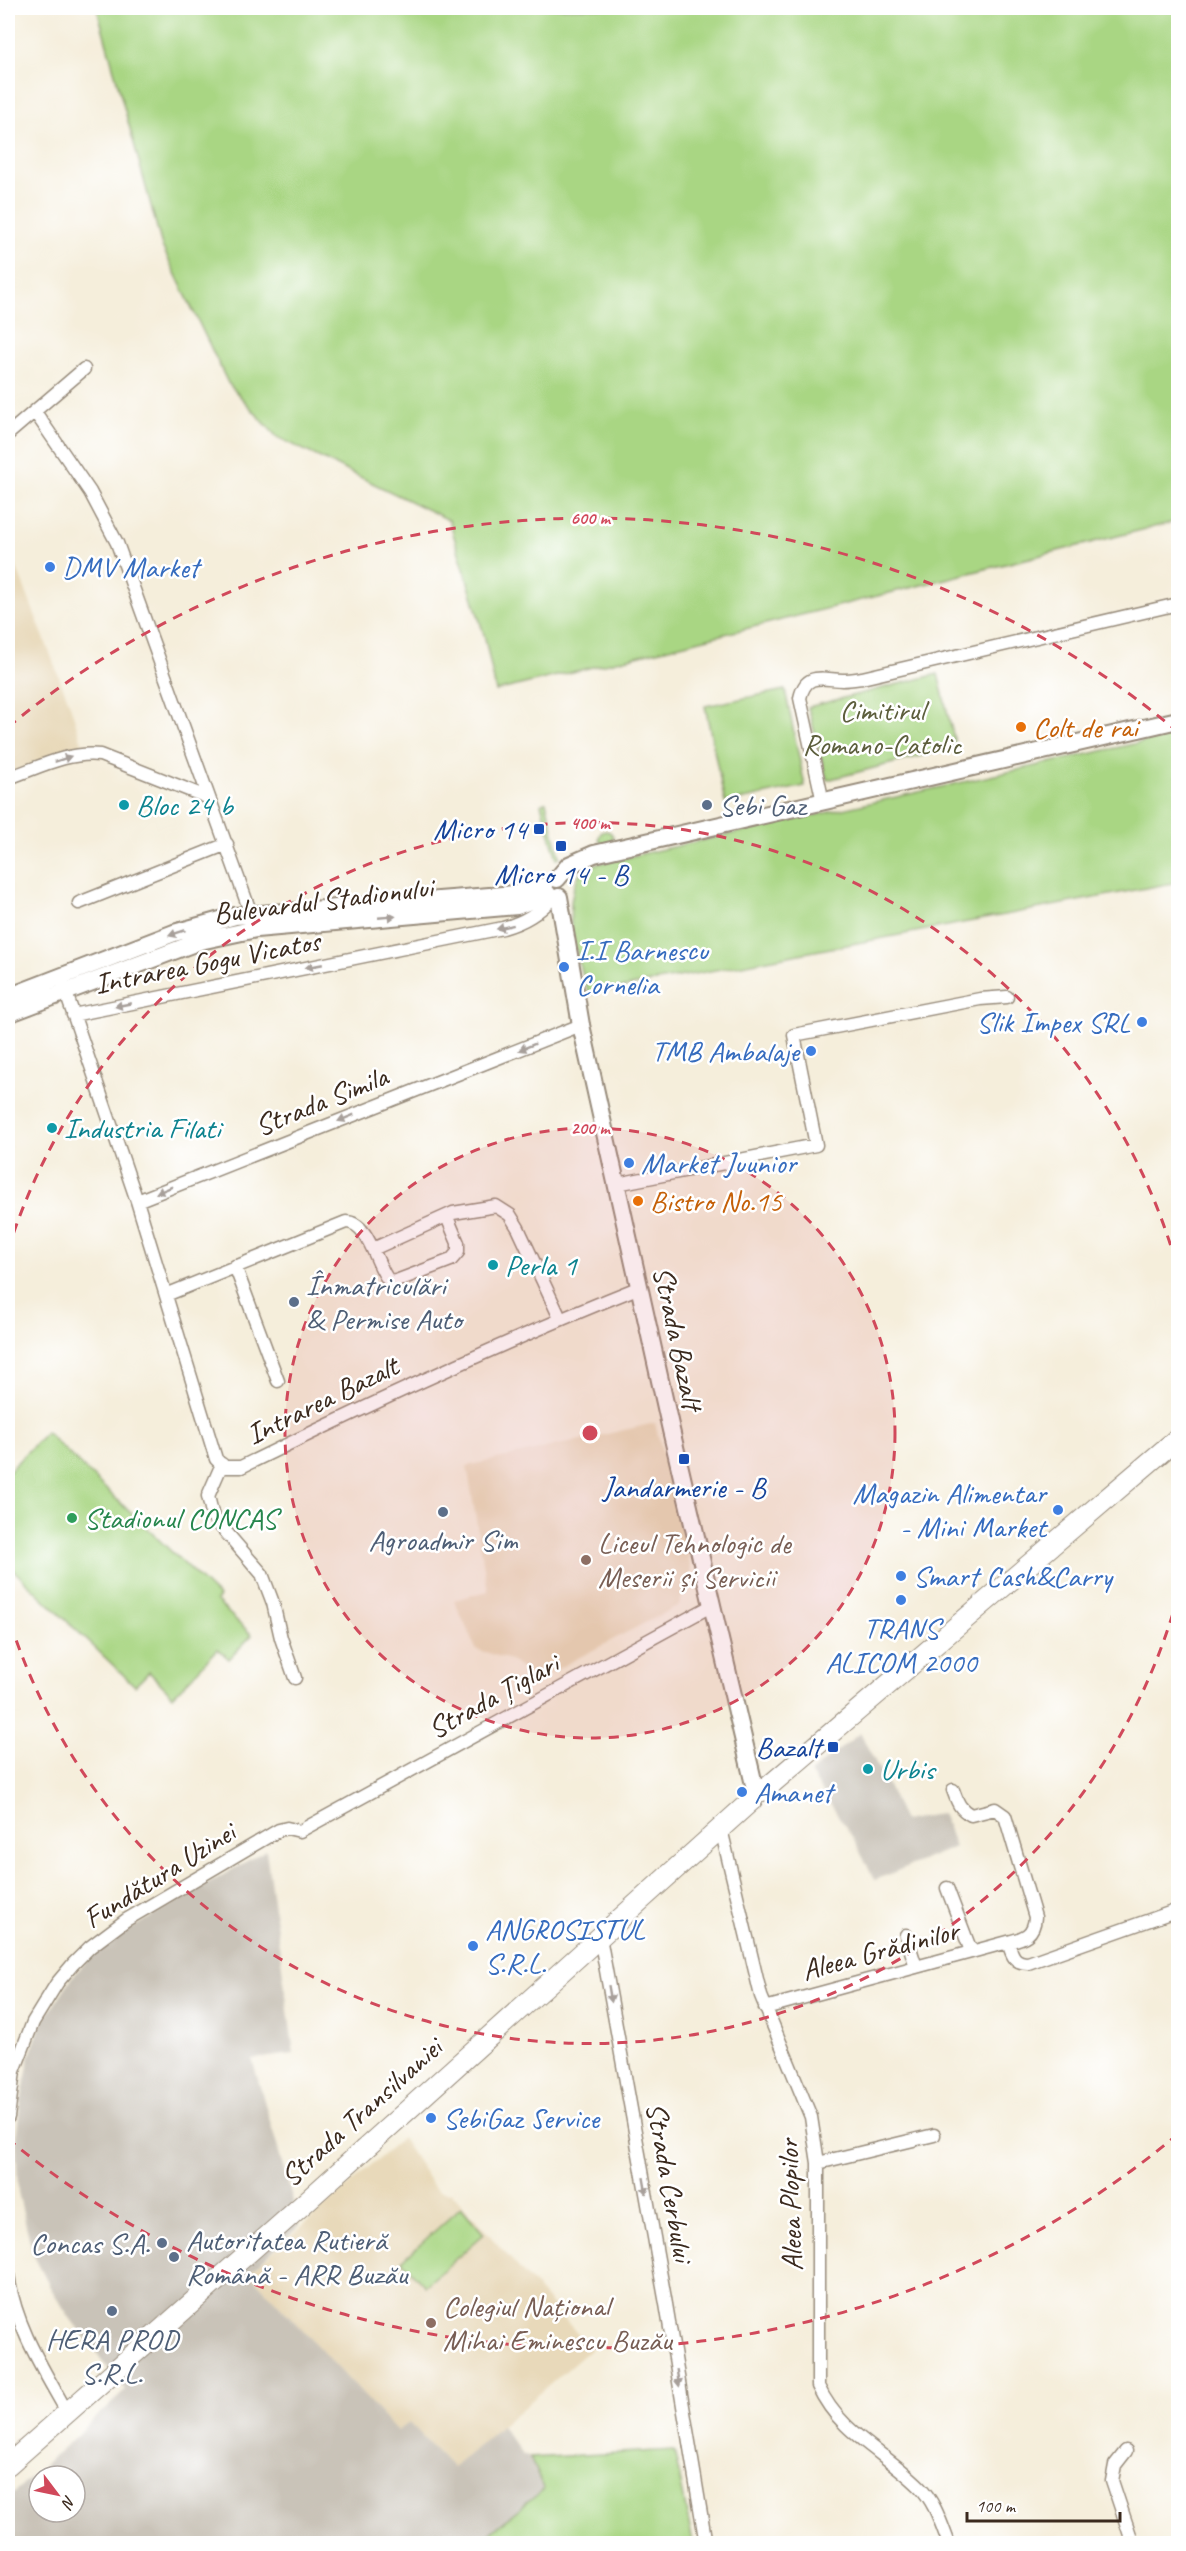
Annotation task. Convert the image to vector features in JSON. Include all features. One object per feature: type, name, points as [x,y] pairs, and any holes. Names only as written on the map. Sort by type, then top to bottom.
[{"type":"main road","points":[[554,889],[576,861],[594,854],[1179,720]]},
{"type":"main road","name":"Bulevardul Stadionului","points":[[8,1014],[63,985],[195,926],[235,916],[254,921],[554,889]]},
{"type":"main road","name":"Strada Bazalt","points":[[554,889],[581,1025],[711,1606],[757,1793]]},
{"type":"main road","name":"Bulevardul Stadionului","points":[[8,997],[63,985]]},
{"type":"main road","name":"Strada Transilvaniei","points":[[8,2465],[223,2276],[721,1829],[757,1793],[1179,1438]]},
{"type":"street","points":[[8,434],[84,369]]},
{"type":"street","points":[[35,412],[107,520],[254,921]]},
{"type":"street","points":[[823,802],[800,698],[803,686],[810,680],[862,678],[1179,604]]},
{"type":"street","points":[[8,778],[76,754],[100,755],[209,798]]},
{"type":"street","points":[[79,903],[227,844]]},
{"type":"street","name":"Intrarea Gogu Vicatos","points":[[73,1015],[503,928],[521,923],[535,915],[554,889]]},
{"type":"street","name":"Intrarea Gogu Vicatos","points":[[63,985],[137,1201]]},
{"type":"street","points":[[617,1184],[816,1145],[794,1035],[980,999],[1007,998]]},
{"type":"street","name":"Strada Simila","points":[[137,1201],[581,1025]]},
{"type":"street","points":[[137,1201],[216,1459],[223,1466],[208,1496],[213,1517],[262,1574],[295,1678]]},
{"type":"street","points":[[373,1249],[463,1211],[496,1206],[510,1215],[518,1228],[560,1318]]},
{"type":"street","points":[[166,1295],[346,1222],[357,1225],[373,1249],[384,1276],[390,1282],[451,1260],[458,1252],[458,1244],[447,1217]]},
{"type":"street","points":[[235,1266],[278,1381]]},
{"type":"street","name":"Intrarea Bazalt","points":[[223,1466],[241,1467],[365,1406],[560,1318],[640,1287]]},
{"type":"street","name":"Strada Țiglari","points":[[300,1831],[711,1606]]},
{"type":"street","name":"Aleea Grădinilor","points":[[765,2008],[1025,1938],[1030,1933],[1035,1917],[1005,1816],[999,1810],[988,1809],[971,1815],[960,1807],[953,1790]]},
{"type":"street","name":"Fundătura Uzinei","points":[[8,2118],[14,2071],[33,2022],[57,1983],[90,1947],[126,1920],[279,1830],[287,1828],[300,1831]]},
{"type":"street","name":"Aleea Plopilor","points":[[721,1829],[765,2008],[811,2117],[818,2163],[818,2386],[828,2406],[839,2420],[920,2487],[934,2506],[949,2544]]},
{"type":"street","points":[[947,1888],[971,1951]]},
{"type":"street","points":[[1008,1942],[1015,1959],[1020,1963],[1028,1963],[1179,1910]]},
{"type":"street","points":[[906,1935],[916,1967]]},
{"type":"street","name":"Strada Cerbului","points":[[600,1937],[666,2304],[706,2544]]},
{"type":"street","points":[[818,2163],[934,2135]]},
{"type":"street","points":[[8,2274],[16,2310],[27,2339],[67,2412]]},
{"type":"street","points":[[1126,2451],[1115,2465],[1112,2481],[1133,2544]]},
{"type":"shaded area","points":[[8,545],[70,705],[83,746],[8,774]]},
{"type":"shaded area","name":"Liceul Tehnologic de Meserii și Servicii","points":[[655,1423],[687,1546],[691,1573],[679,1605],[536,1680],[510,1660],[476,1649],[454,1600],[488,1591],[467,1466]]},
{"type":"shaded area","points":[[860,1733],[904,1821],[942,1813],[955,1847],[875,1880],[851,1835],[810,1773]]},
{"type":"shaded area","points":[[266,1850],[294,2054],[252,2059],[300,2225],[249,2273],[397,2431],[409,2422],[453,2468],[501,2426],[523,2455],[530,2458],[544,2489],[478,2543],[8,2544],[8,2498],[27,2481],[27,2524],[87,2524],[87,2464],[45,2464],[125,2391],[70,2318],[50,2287],[33,2254],[18,2192],[16,2141],[30,2055],[41,2025],[73,1976],[101,1946]]},
{"type":"shaded area","name":"Colegiul Național Mihai Eminescu Buzău","points":[[402,2138],[434,2187],[438,2191],[452,2193],[591,2349],[453,2468],[409,2422],[397,2431],[249,2273]]},
{"type":"green space","points":[[97,8],[1178,8],[1178,521],[496,691],[485,638],[449,520],[277,437],[228,383],[162,246]]},
{"type":"green space","name":"Cimitirul Romano-Catolic","points":[[938,674],[956,747],[827,780],[808,707]]},
{"type":"green space","points":[[785,690],[805,786],[725,803],[705,706]]},
{"type":"green space","points":[[1178,734],[1178,882],[589,994],[575,947],[570,914],[576,883],[583,867]]},
{"type":"green space","points":[[546,802],[560,857],[557,859],[541,804]]},
{"type":"green space","points":[[603,831],[609,831],[613,838],[609,845],[603,845],[599,841],[599,835]]},
{"type":"green space","name":"Stadionul CONCAS","points":[[46,1432],[219,1597],[216,1601],[252,1635],[229,1659],[218,1649],[173,1696],[149,1672],[135,1686],[8,1565],[8,1472]]},
{"type":"green space","points":[[461,2207],[484,2234],[425,2286],[402,2261]]},
{"type":"green space","points":[[674,2450],[693,2543],[478,2543],[544,2489],[530,2458]]},
{"type":"place","name":"DMV Market","points":[[50,567]]},
{"type":"place","name":"Colt de rai","points":[[1021,727]]},
{"type":"place","name":"Bloc 24 b","points":[[124,805]]},
{"type":"place","name":"Sebi Gaz","points":[[707,805]]},
{"type":"place","name":"Micro 14","points":[[539,829]]},
{"type":"place","name":"Micro 14 - B","points":[[561,846]]},
{"type":"place","name":"I.I Barnescu Cornelia","points":[[564,967]]},
{"type":"place","name":"Slik Impex SRL","points":[[1142,1022]]},
{"type":"place","name":"TMB Ambalaje","points":[[811,1051]]},
{"type":"place","name":"Industria Filati","points":[[52,1128]]},
{"type":"place","name":"Market Juunior","points":[[629,1163]]},
{"type":"place","name":"Bistro No.15","points":[[638,1201]]},
{"type":"place","name":"Perla 1","points":[[493,1265]]},
{"type":"place","name":"Înmatriculări & Permise Auto","points":[[294,1302]]},
{"type":"place","name":"Jandarmerie - B","points":[[684,1459]]},
{"type":"place","name":"Magazin Alimentar - Mini Market","points":[[1058,1510]]},
{"type":"place","name":"Agroadmir Sim","points":[[443,1512]]},
{"type":"place","name":"Stadionul CONCAS","points":[[72,1518]]},
{"type":"place","name":"Liceul Tehnologic de Meserii și Servicii","points":[[586,1560]]},
{"type":"place","name":"Smart Cash&Carry","points":[[901,1576]]},
{"type":"place","name":"TRANS ALICOM 2000","points":[[901,1600]]},
{"type":"place","name":"Bazalt","points":[[833,1747]]},
{"type":"place","name":"Urbis","points":[[868,1769]]},
{"type":"place","name":"Amanet","points":[[742,1792]]},
{"type":"place","name":"ANGROSISTUL S.R.L.","points":[[473,1946]]},
{"type":"place","name":"SebiGaz Service","points":[[431,2118]]},
{"type":"place","name":"Concas S.A.","points":[[162,2243]]},
{"type":"place","name":"Autoritatea Rutieră Română - ARR Buzău","points":[[174,2257]]},
{"type":"place","name":"HERA PROD S.R.L.","points":[[112,2311]]},
{"type":"place","name":"Colegiul Național Mihai Eminescu Buzău","points":[[431,2323]]}]
